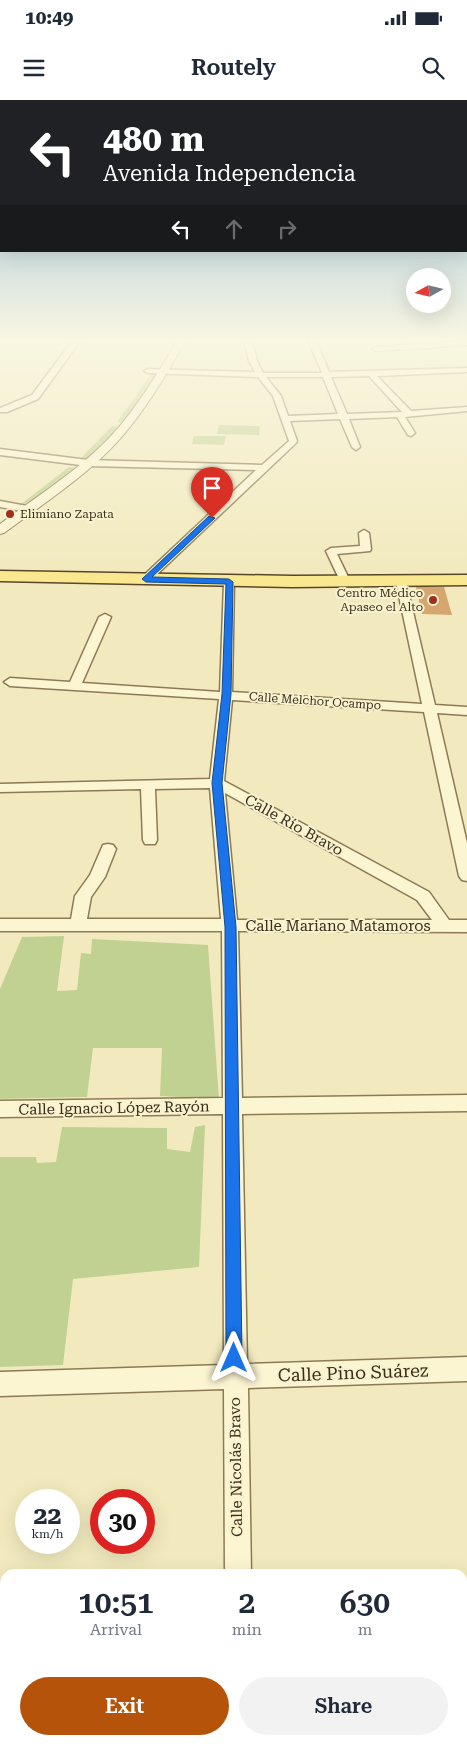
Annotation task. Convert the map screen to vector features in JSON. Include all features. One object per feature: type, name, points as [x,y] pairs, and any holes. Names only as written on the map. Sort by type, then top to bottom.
[{"type":"main road","points":[[0,576],[229,582],[467,580]]},
{"type":"street","points":[[0,530],[88,463],[127,425],[133,417]]},
{"type":"street","points":[[344,417],[356,447]]},
{"type":"street","points":[[146,579],[292,442],[286,419],[352,417]]},
{"type":"street","points":[[401,417],[411,432]]},
{"type":"street","points":[[111,424],[127,425]]},
{"type":"street","points":[[56,473],[84,449]]},
{"type":"street","points":[[0,452],[71,462],[264,468]]},
{"type":"street","points":[[0,514],[26,495]]},
{"type":"street","points":[[0,504],[27,509]]},
{"type":"street","points":[[346,582],[331,551],[366,549],[364,533]]},
{"type":"street","name":"Calle Nicolás Bravo","points":[[229,582],[226,694],[217,783],[230,927],[234,1377],[238,1569]]},
{"type":"street","points":[[401,582],[467,876]]},
{"type":"street","points":[[74,686],[105,617]]},
{"type":"street","name":"Calle Melchor Ocampo","points":[[10,682],[226,694],[467,711]]},
{"type":"street","points":[[0,788],[217,783]]},
{"type":"street","name":"Calle Río Bravo","points":[[217,783],[422,896],[445,926]]},
{"type":"street","points":[[148,786],[150,840]]},
{"type":"street","points":[[78,925],[83,896],[97,877],[108,849]]},
{"type":"street","name":"Calle Mariano Matamoros","points":[[0,925],[230,927],[467,926]]},
{"type":"street","name":"Calle Ignacio López Rayón","points":[[0,1109],[467,1103]]},
{"type":"street","name":"Calle Pino Suárez","points":[[0,1384],[467,1369]]},
{"type":"green space","points":[[121,417],[128,417],[123,423],[117,422]]},
{"type":"green space","points":[[219,425],[260,426],[259,435],[217,434]]},
{"type":"green space","points":[[112,426],[120,427],[89,459],[81,458]]},
{"type":"green space","points":[[194,436],[226,436],[224,445],[192,444]]},
{"type":"green space","points":[[69,467],[77,468],[26,505],[21,504]]},
{"type":"green space","points":[[64,936],[57,991],[77,990],[81,953],[91,954],[92,939],[208,945],[219,1099],[160,1096],[162,1048],[93,1048],[87,1097],[0,1099],[0,989],[22,937]]},
{"type":"green space","points":[[205,1125],[199,1267],[73,1279],[63,1365],[0,1367],[0,1157],[36,1157],[37,1163],[56,1162],[62,1127],[167,1128],[167,1149],[190,1152],[195,1127]]},
{"type":"building","name":"Centro Médico Apaseo el Alto","points":[[416,587],[444,587],[452,615],[422,614]]},
{"type":"place","name":"Elimiano Zapata","points":[[10,514]]},
{"type":"place","name":"Centro Médico Apaseo el Alto","points":[[433,600]]},
{"type":"route","points":[[212,518],[146,579],[229,582],[226,694],[217,783],[230,927],[234,1358]]}]
